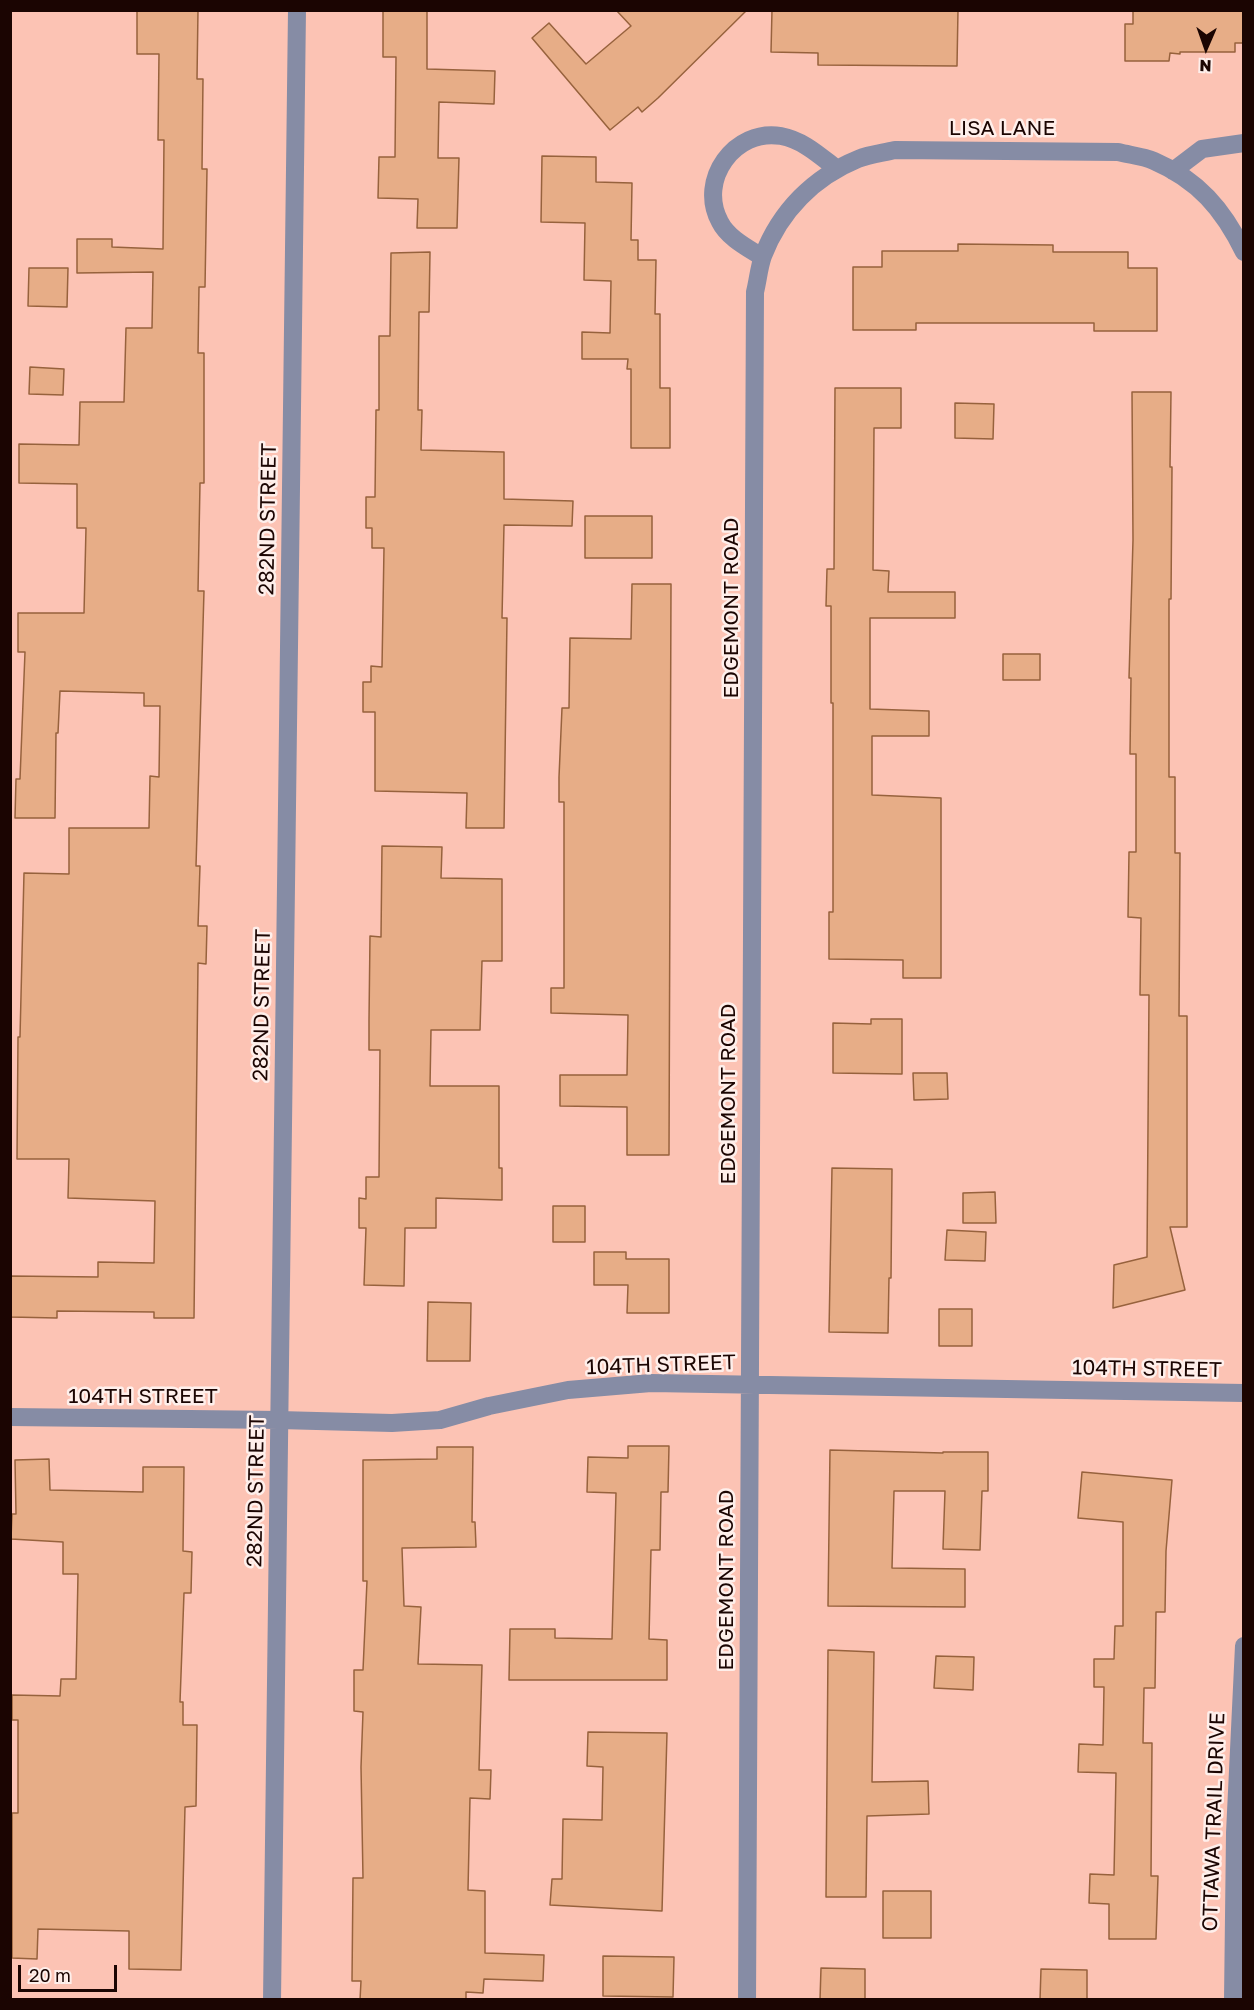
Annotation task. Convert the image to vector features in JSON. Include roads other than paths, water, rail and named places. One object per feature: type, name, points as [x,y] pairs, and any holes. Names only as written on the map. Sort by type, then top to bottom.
[{"type":"street","name":"282ND STREET","points":[[272,2000],[297,10]]},
{"type":"street","points":[[762,257],[732,237],[720,223],[712,195],[714,177],[723,162],[744,143],[763,136],[780,136],[802,144],[837,169]]},
{"type":"street","points":[[1173,171],[1202,149],[1244,143]]},
{"type":"street","name":"LISA LANE","points":[[796,199],[837,169],[860,158],[895,150],[1118,152],[1152,160],[1181,175],[1209,197],[1231,226],[1244,252]]},
{"type":"street","name":"EDGEMONT ROAD","points":[[747,2000],[755,292],[762,257],[777,225],[796,199]]},
{"type":"street","name":"104TH STREET","points":[[10,1417],[392,1423],[440,1420],[489,1406],[568,1390],[651,1383],[1244,1393]]},
{"type":"street","name":"OTTAWA TRAIL DRIVE","points":[[1233,2000],[1235,1833],[1244,1646]]}]
